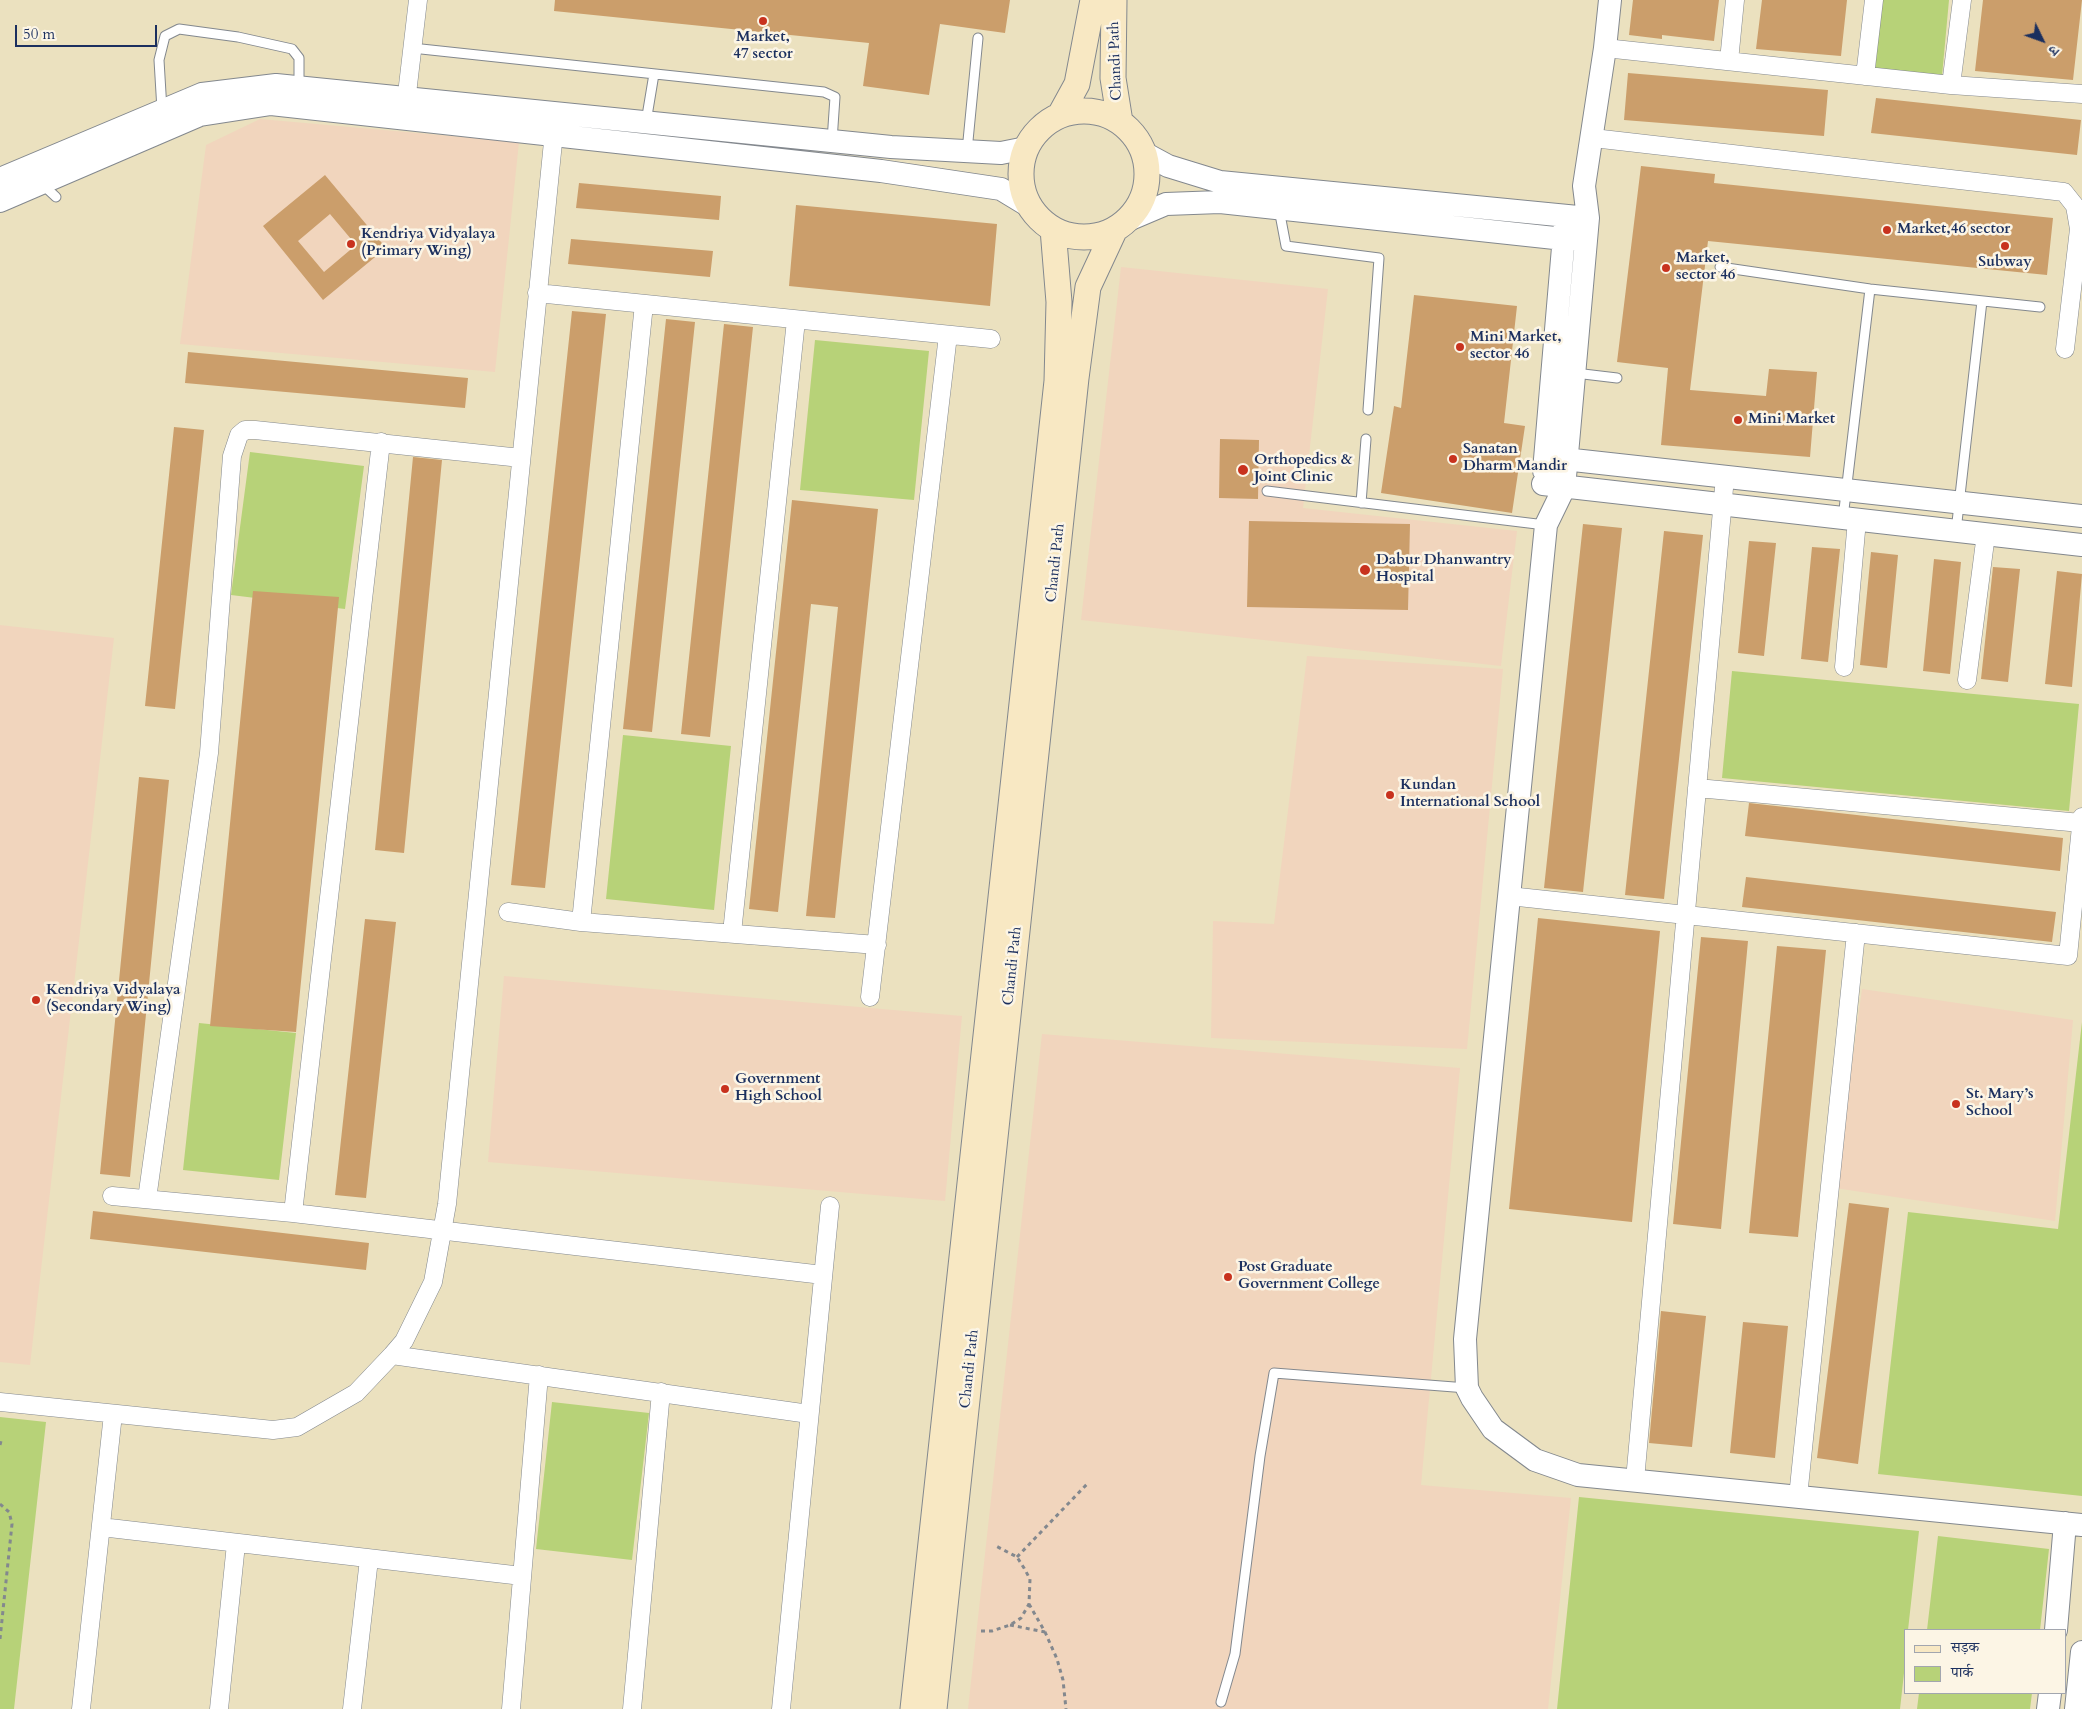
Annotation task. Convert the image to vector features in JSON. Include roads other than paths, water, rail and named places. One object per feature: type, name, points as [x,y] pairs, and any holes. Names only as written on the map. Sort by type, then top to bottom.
[{"type":"main road","name":"Chandi Path","points":[[1060,115],[1077,84],[1093,0]]},
{"type":"main road","name":"Chandi Path","points":[[1114,0],[1113,78],[1120,122]]},
{"type":"main road","points":[[1088,111],[1108,115],[1120,122],[1131,132],[1144,153],[1147,178],[1140,202],[1120,225],[1102,234],[1080,237],[1053,229],[1029,206],[1023,192],[1021,170],[1026,148],[1042,126],[1060,115],[1088,111]]},
{"type":"main road","name":"Chandi Path","points":[[934,1709],[1076,378],[1088,288],[1120,225]]},
{"type":"main road","name":"Chandi Path","points":[[913,1709],[1057,381],[1058,302],[1053,229]]},
{"type":"street","points":[[406,108],[418,0]]},
{"type":"street","points":[[1610,0],[1605,48],[1584,186],[1509,896],[1465,1340],[1467,1388],[1493,1430],[1535,1460],[1578,1475],[2074,1524],[2056,1629]]},
{"type":"street","points":[[1729,61],[1735,0]]},
{"type":"street","points":[[1865,76],[1874,0]]},
{"type":"street","points":[[1951,85],[1962,0]]},
{"type":"street","points":[[1605,48],[1951,85],[2082,94]]},
{"type":"street","points":[[0,201],[43,182],[165,120],[271,104],[298,97],[554,124],[881,171],[1001,189],[1029,206]]},
{"type":"street","points":[[554,124],[646,122],[832,141],[966,151],[1001,153],[1026,148]]},
{"type":"street","points":[[0,1402],[273,1430],[297,1427],[356,1393],[392,1355],[404,1341],[432,1282],[448,1194],[554,124]]},
{"type":"street","points":[[1592,138],[2064,192],[2075,206],[2079,229],[2065,349]]},
{"type":"street","points":[[1144,153],[1168,166],[1220,182],[1566,216],[1580,232],[1575,373],[1556,458]]},
{"type":"street","points":[[0,179],[43,182]]},
{"type":"street","points":[[1566,216],[1584,186]]},
{"type":"street","points":[[1120,225],[1166,204],[1220,202],[1580,232]]},
{"type":"street","points":[[538,293],[991,340]]},
{"type":"street","points":[[581,922],[644,304]]},
{"type":"street","points":[[732,934],[796,320]]},
{"type":"street","points":[[870,997],[948,335]]},
{"type":"street","points":[[147,1199],[209,753],[232,466],[239,435],[245,430],[255,430],[521,458]]},
{"type":"street","points":[[293,1213],[381,442]]},
{"type":"street","points":[[1556,458],[2082,516]]},
{"type":"street","points":[[1634,1480],[1725,477]]},
{"type":"street","points":[[1553,486],[2082,545]]},
{"type":"street","points":[[1844,667],[1850,519]]},
{"type":"street","points":[[1967,680],[1986,534]]},
{"type":"street","points":[[1697,788],[2081,823]]},
{"type":"street","points":[[1509,896],[2068,956],[2082,817]]},
{"type":"street","points":[[508,912],[581,922],[876,945]]},
{"type":"street","points":[[1798,1496],[1856,933]]},
{"type":"street","points":[[112,1196],[293,1213],[823,1275]]},
{"type":"street","points":[[780,1709],[830,1206]]},
{"type":"street","points":[[392,1355],[809,1414]]},
{"type":"street","points":[[511,1709],[539,1375]]},
{"type":"street","points":[[632,1709],[661,1392]]},
{"type":"street","points":[[81,1709],[114,1414]]},
{"type":"street","points":[[101,1527],[522,1576]]},
{"type":"street","points":[[219,1709],[236,1544]]},
{"type":"street","points":[[352,1709],[369,1559]]},
{"type":"street","points":[[2076,1709],[2082,1652]]},
{"type":"street","points":[[2048,1709],[2050,1694]]},
{"type":"lane","points":[[165,120],[159,60],[165,36],[179,29],[238,37],[292,49],[299,58],[298,97]]},
{"type":"lane","points":[[966,151],[978,38]]},
{"type":"lane","points":[[412,48],[830,94],[835,97],[832,141]]},
{"type":"lane","points":[[646,122],[654,74]]},
{"type":"lane","points":[[1278,208],[1286,246],[1379,258],[1368,410]]},
{"type":"lane","points":[[1720,267],[1870,289],[2040,308]]},
{"type":"lane","points":[[1850,519],[1846,490],[1870,289]]},
{"type":"lane","points":[[1956,531],[1982,301]]},
{"type":"lane","points":[[1575,373],[1617,378]]},
{"type":"lane","points":[[1361,503],[1366,440]]},
{"type":"lane","points":[[1267,492],[1361,503],[1548,518]]},
{"type":"lane","points":[[1221,1702],[1235,1654],[1260,1456],[1274,1373],[1467,1388]]},
{"type":"place","name":"Market, 47 sector","points":[[763,21]]},
{"type":"place","name":"Market,46 sector","points":[[1887,230]]},
{"type":"place","name":"Kendriya Vidyalaya (Primary Wing)","points":[[351,244]]},
{"type":"place","name":"Subway","points":[[2005,246]]},
{"type":"place","name":"Market, sector 46","points":[[1666,268]]},
{"type":"place","name":"Mini Market, sector 46","points":[[1460,347]]},
{"type":"place","name":"Mini Market","points":[[1738,420]]},
{"type":"place","name":"Sanatan Dharm Mandir","points":[[1453,459]]},
{"type":"place","name":"Orthopedics & Joint Clinic","points":[[1243,470]]},
{"type":"place","name":"Dabur Dhanwantry Hospital","points":[[1365,570]]},
{"type":"place","name":"Kundan International School","points":[[1390,795]]},
{"type":"place","name":"Kendriya Vidyalaya (Secondary Wing)","points":[[36,1000]]},
{"type":"place","name":"Government High School","points":[[725,1089]]},
{"type":"place","name":"St. Mary’s School","points":[[1956,1104]]},
{"type":"place","name":"Post Graduate Government College","points":[[1228,1277]]}]
